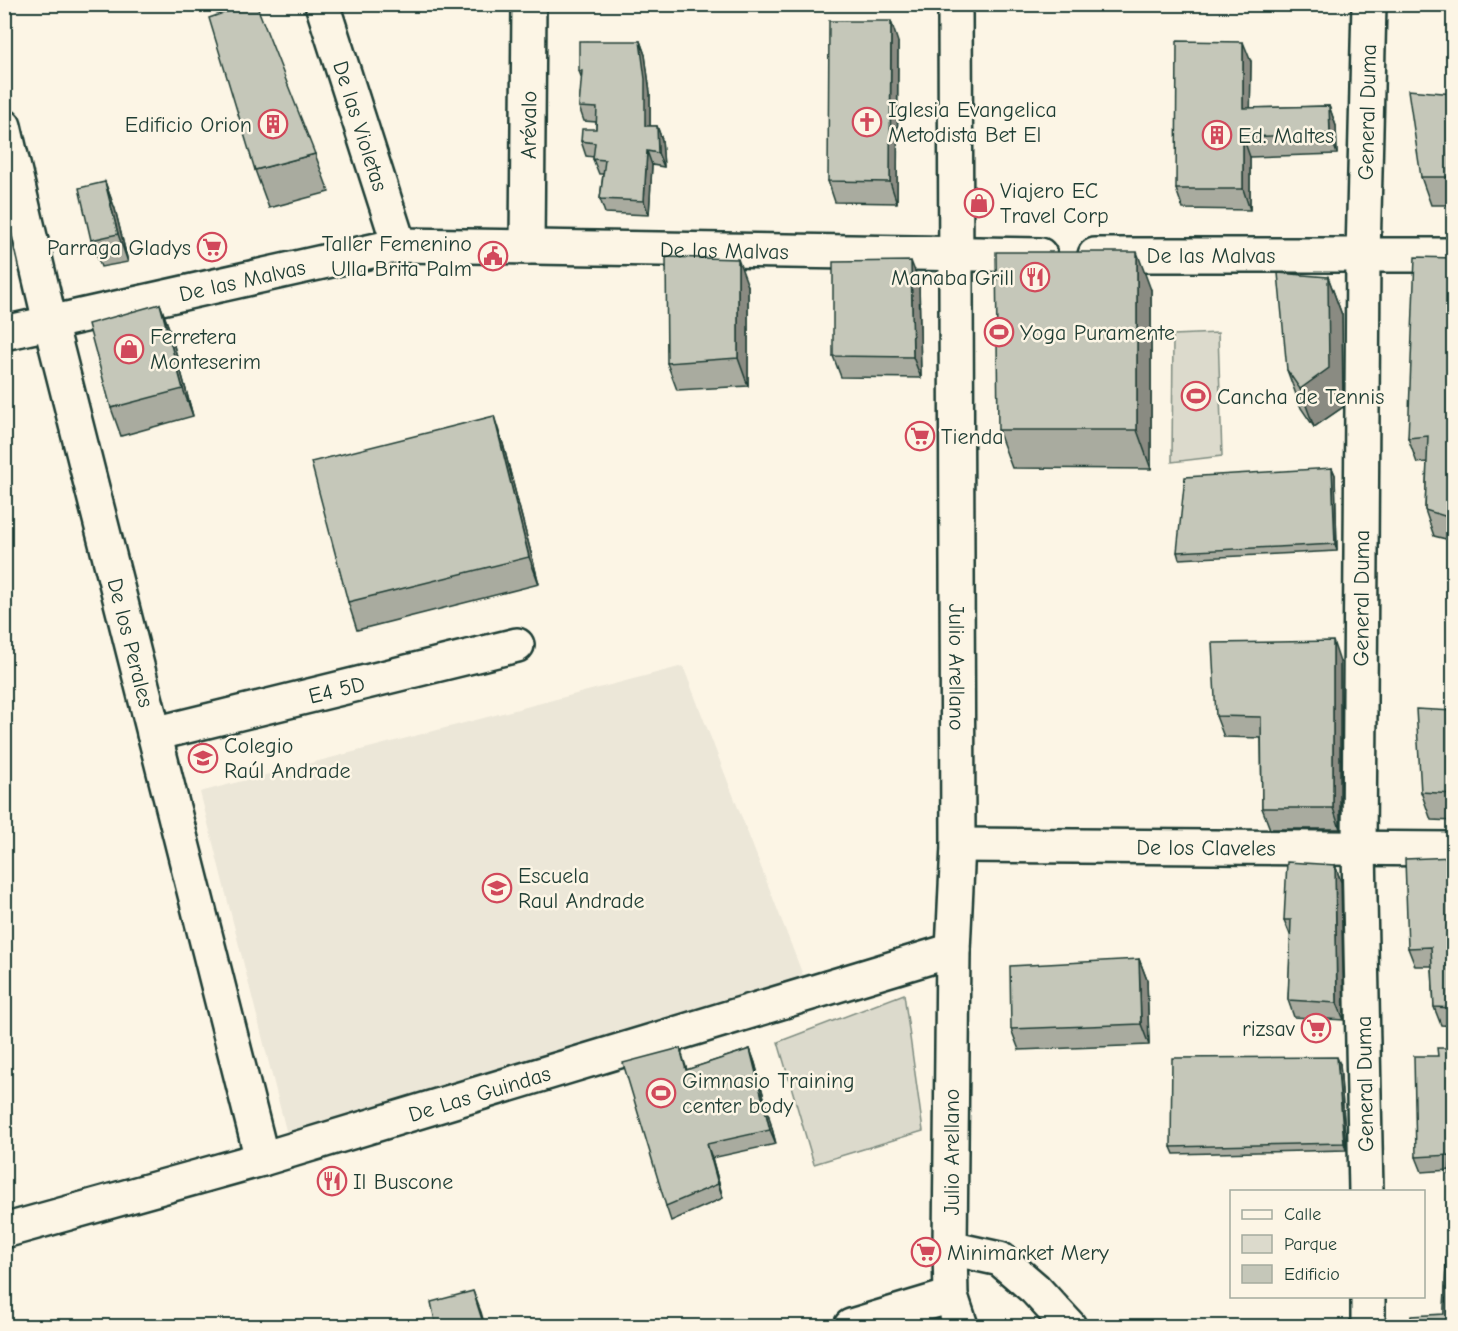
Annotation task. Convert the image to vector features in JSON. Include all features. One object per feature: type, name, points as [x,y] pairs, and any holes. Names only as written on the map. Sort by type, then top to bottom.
[{"type":"street","name":"De las Violetas","points":[[322,4],[399,245]]},
{"type":"street","name":"Arévalo","points":[[527,247],[529,4]]},
{"type":"street","name":"Julio Arellano","points":[[955,4],[954,255],[958,845],[953,950],[951,1296],[961,1326]]},
{"type":"street","name":"General Duma","points":[[1366,1190],[1359,850],[1364,256],[1369,4]]},
{"type":"street","name":"De los Perales","points":[[4,126],[50,322],[68,384],[262,1159]]},
{"type":"street","name":"De las Malvas","points":[[4,333],[399,245],[954,255],[1454,255]]},
{"type":"street","name":"E4 5D","points":[[154,734],[517,645]]},
{"type":"street","name":"De los Claveles","points":[[958,845],[1454,849]]},
{"type":"street","name":"De Las Guindas","points":[[4,1231],[262,1159],[953,950]]},
{"type":"street","points":[[951,1248],[1000,1259],[1035,1289],[1069,1326]]},
{"type":"street","points":[[851,1326],[951,1296]]},
{"type":"street","points":[[1368,1298],[1368,1326]]},
{"type":"shaded area","name":"Escuela Raul Andrade","points":[[683,666],[806,983],[294,1162],[200,792]]},
{"type":"green space","name":"Cancha de Tennis","points":[[1218,333],[1222,456],[1172,462],[1173,335]]},
{"type":"green space","points":[[904,994],[923,1131],[814,1164],[778,1042]]},
{"type":"building","name":"Edificio Orion","points":[[249,4],[256,4],[315,154],[255,170],[209,18]]},
{"type":"building","name":"Iglesia Evangelica Metodista Bet El","points":[[829,21],[891,21],[890,182],[828,181]]},
{"type":"building","points":[[579,41],[640,41],[645,79],[645,126],[657,126],[658,153],[647,151],[644,201],[600,199],[605,160],[593,159],[595,143],[581,141],[582,129],[596,129],[597,108],[579,107],[582,71],[579,71]]},
{"type":"building","name":"Ed. Maltes","points":[[1177,41],[1243,42],[1243,108],[1329,106],[1330,134],[1243,137],[1243,189],[1176,189]]},
{"type":"building","points":[[1408,90],[1454,94],[1454,177],[1421,177]]},
{"type":"building","points":[[105,182],[118,234],[91,240],[79,188]]},
{"type":"building","points":[[996,252],[1137,252],[1137,430],[998,430]]},
{"type":"building","points":[[666,257],[738,259],[738,358],[667,363]]},
{"type":"building","points":[[1415,257],[1454,258],[1454,519],[1425,510],[1428,436],[1408,438]]},
{"type":"building","points":[[911,261],[913,357],[833,356],[833,262]]},
{"type":"building","points":[[1278,273],[1328,277],[1329,368],[1300,389],[1287,370]]},
{"type":"building","points":[[160,304],[183,389],[111,408],[88,324]]},
{"type":"building","points":[[494,416],[529,557],[348,602],[311,462]]},
{"type":"building","points":[[1332,468],[1335,544],[1177,552],[1185,477]]},
{"type":"building","points":[[1333,641],[1333,808],[1262,808],[1261,717],[1216,716],[1212,643]]},
{"type":"building","points":[[1416,709],[1454,711],[1454,794],[1421,792]]},
{"type":"building","points":[[1454,857],[1454,1008],[1434,1007],[1431,947],[1408,948],[1405,859]]},
{"type":"building","points":[[1287,862],[1335,865],[1337,1003],[1288,1000],[1291,920],[1284,920]]},
{"type":"building","points":[[1139,959],[1141,1024],[1011,1029],[1010,966]]},
{"type":"building","points":[[680,1048],[686,1070],[750,1049],[770,1130],[707,1144],[718,1184],[666,1206],[623,1063]]},
{"type":"building","points":[[1437,1048],[1454,1048],[1454,1326],[1410,1326],[1411,1316],[1444,1314],[1450,1155],[1416,1157],[1414,1056],[1438,1056]]},
{"type":"building","points":[[1337,1057],[1344,1143],[1171,1147],[1172,1058]]},
{"type":"building","points":[[473,1291],[484,1326],[436,1326],[431,1302]]},
{"type":"place","name":"Iglesia Evangelica Metodista Bet El","points":[[867,122]]},
{"type":"place","name":"Edificio Orion","points":[[273,124]]},
{"type":"place","name":"Ed. Maltes","points":[[1217,135]]},
{"type":"place","name":"Viajero EC Travel Corp","points":[[979,203]]},
{"type":"place","name":"Parraga Gladys","points":[[212,247]]},
{"type":"place","name":"Taller Femenino Ulla Brita Palm","points":[[493,256]]},
{"type":"place","name":"Manaba Grill","points":[[1035,277]]},
{"type":"place","name":"Yoga Puramente","points":[[999,332]]},
{"type":"place","name":"Ferretera Monteserim","points":[[129,349]]},
{"type":"place","name":"Cancha de Tennis","points":[[1196,396]]},
{"type":"place","name":"Tienda","points":[[920,436]]},
{"type":"place","name":"Colegio Raúl Andrade","points":[[203,758]]},
{"type":"place","name":"Escuela Raul Andrade","points":[[497,888]]},
{"type":"place","name":"rizsav","points":[[1316,1028]]},
{"type":"place","name":"Gimnasio Training center body","points":[[661,1093]]},
{"type":"place","name":"Il Buscone","points":[[332,1181]]},
{"type":"place","name":"Minimarket Mery","points":[[926,1252]]}]
